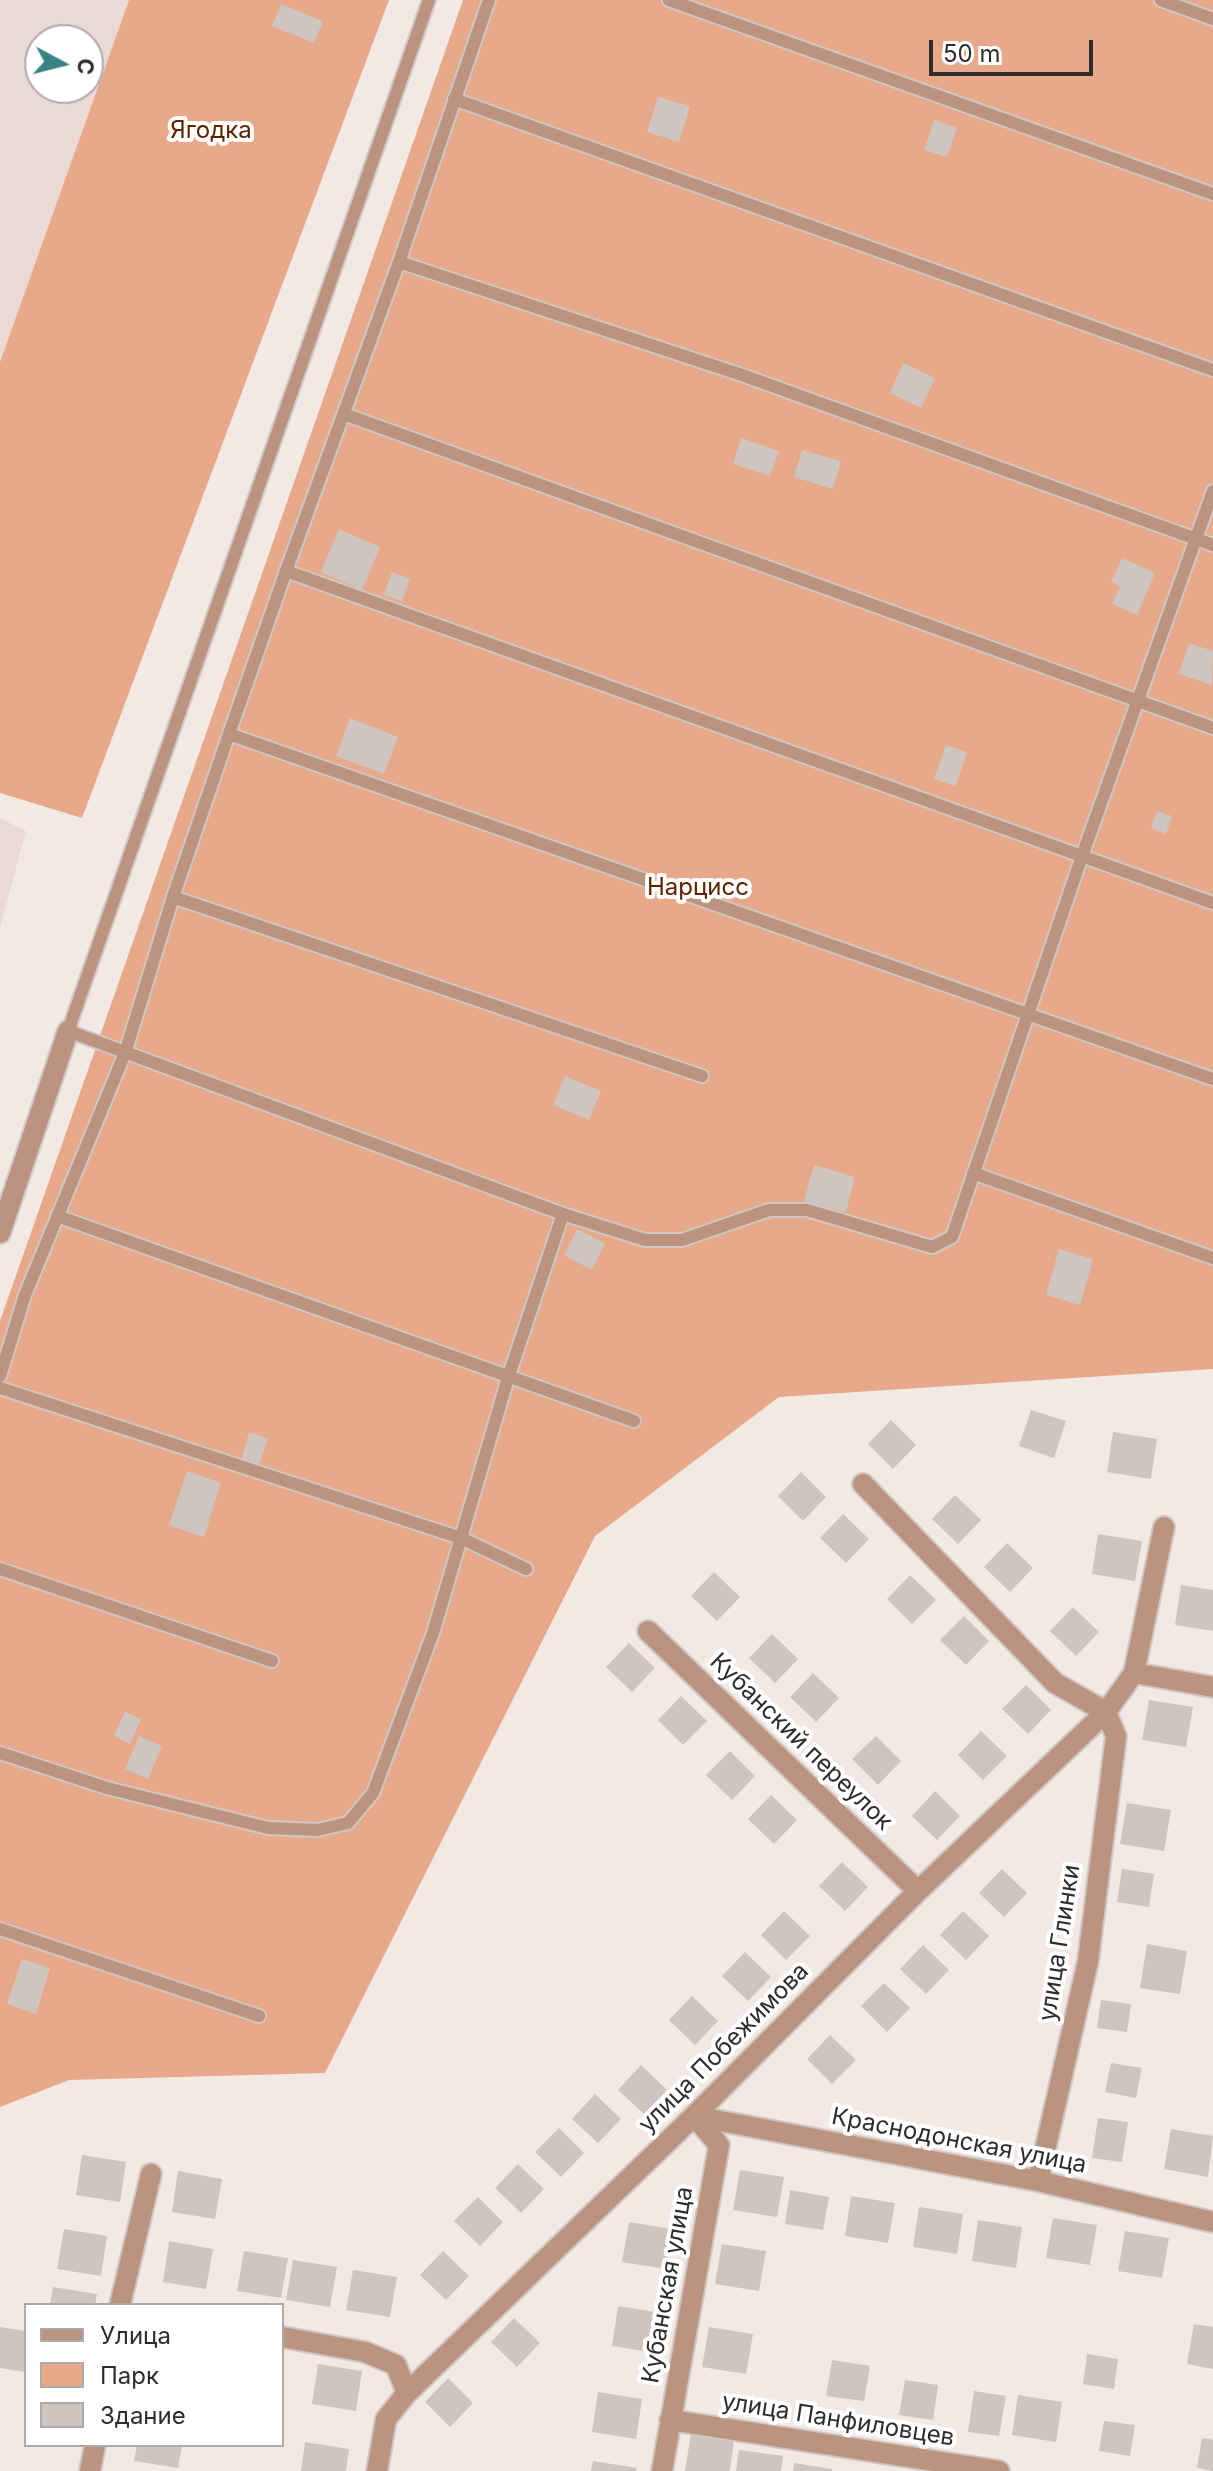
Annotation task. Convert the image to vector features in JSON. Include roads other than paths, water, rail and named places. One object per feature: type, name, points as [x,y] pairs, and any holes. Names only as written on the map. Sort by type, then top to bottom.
[{"type":"street","points":[[0,1233],[68,1031]]},
{"type":"street","points":[[863,1484],[1055,1683],[1106,1712]]},
{"type":"street","points":[[1164,1527],[1134,1673],[1213,1687]]},
{"type":"street","name":"Кубанский переулок","points":[[648,1631],[918,1891]]},
{"type":"street","name":"улица Побежимова","points":[[377,2471],[386,2419],[407,2393],[694,2116],[918,1891],[1106,1712],[1134,1673]]},
{"type":"street","name":"улица Глинки","points":[[1038,2181],[1088,1961],[1116,1736],[1106,1712]]},
{"type":"street","name":"Краснодонская улица","points":[[694,2116],[1038,2181],[1213,2222]]},
{"type":"street","name":"Кубанская улица","points":[[662,2471],[719,2145],[694,2116]]},
{"type":"street","points":[[120,2303],[151,2174]]},
{"type":"street","points":[[284,2337],[365,2352],[396,2365],[407,2393]]},
{"type":"street","name":"улица Панфиловцев","points":[[670,2420],[999,2471]]},
{"type":"street","points":[[90,2471],[95,2447]]},
{"type":"lane","points":[[429,0],[68,1031],[563,1214],[645,1240],[682,1240],[769,1210],[807,1210],[932,1247],[952,1237],[1082,856],[1213,491]]},
{"type":"lane","points":[[0,1376],[25,1295],[125,1053],[173,897],[229,734],[399,262],[489,0]]},
{"type":"lane","points":[[669,0],[1213,194]]},
{"type":"lane","points":[[1161,0],[1213,19]]},
{"type":"lane","points":[[454,99],[1213,370]]},
{"type":"lane","points":[[399,262],[742,375],[1213,545]]},
{"type":"lane","points":[[344,414],[1213,728]]},
{"type":"lane","points":[[286,571],[1213,903]]},
{"type":"lane","points":[[229,734],[1213,1079]]},
{"type":"lane","points":[[173,897],[702,1076]]},
{"type":"lane","points":[[973,1173],[1213,1258]]},
{"type":"lane","points":[[0,1753],[107,1788],[268,1828],[317,1830],[348,1823],[373,1793],[433,1633],[508,1378],[563,1214]]},
{"type":"lane","points":[[57,1216],[634,1421]]},
{"type":"lane","points":[[0,1388],[461,1538],[526,1569]]},
{"type":"lane","points":[[0,1569],[272,1661]]},
{"type":"lane","points":[[0,1929],[259,2016]]},
{"type":"park label","name":"Ягодка","points":[[211,131]]},
{"type":"park label","name":"Нарцисс","points":[[698,888]]}]
